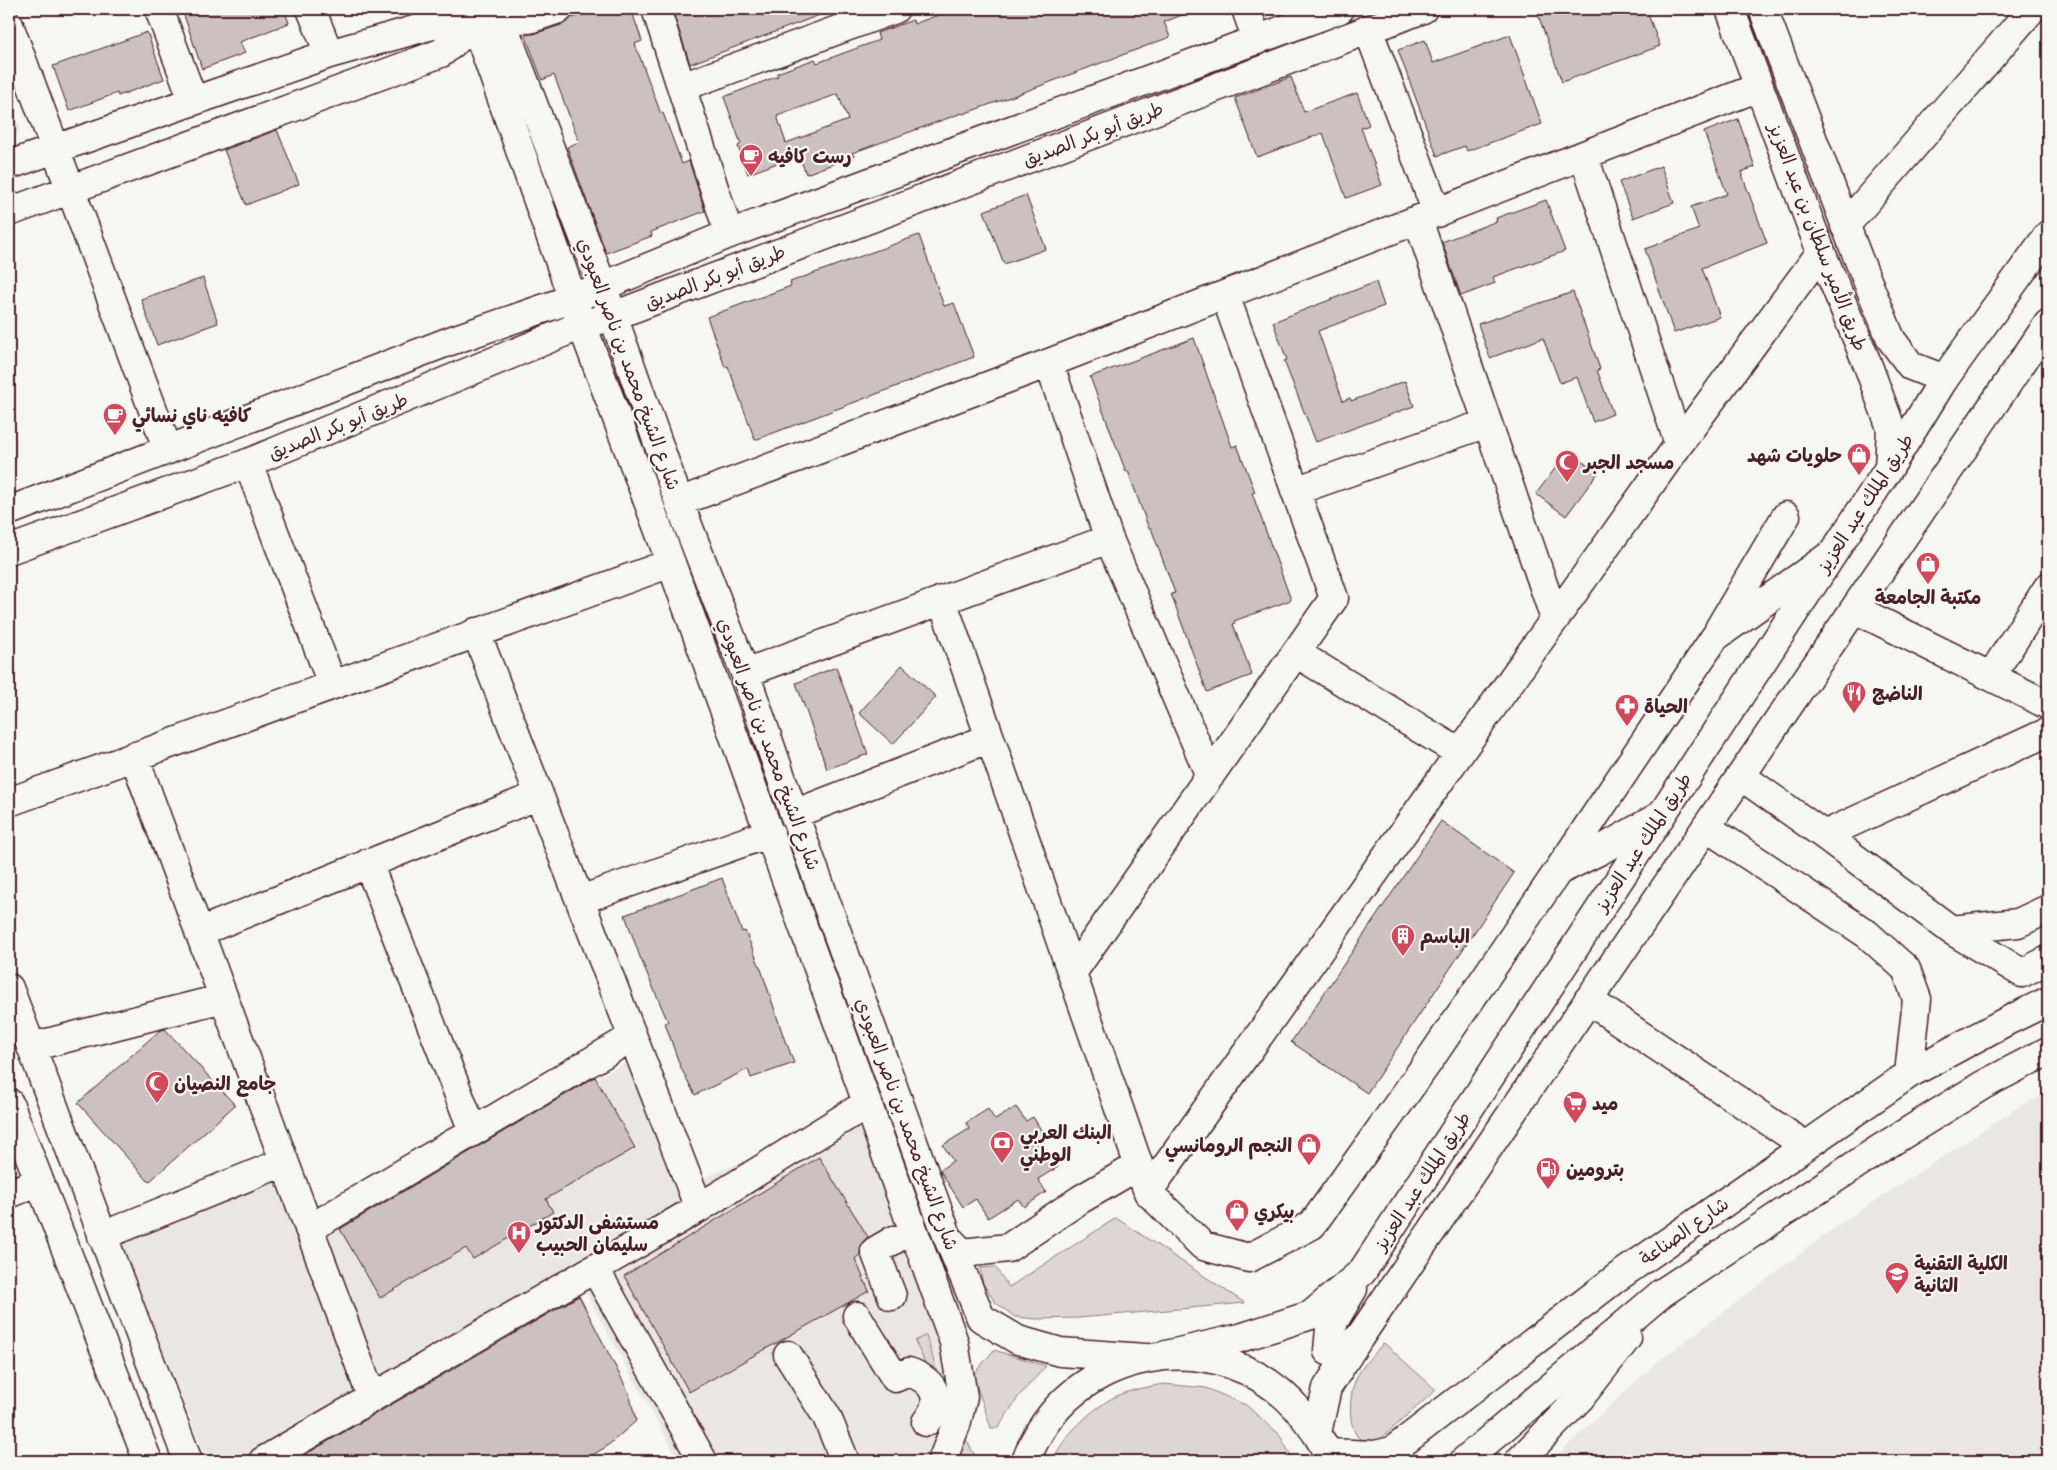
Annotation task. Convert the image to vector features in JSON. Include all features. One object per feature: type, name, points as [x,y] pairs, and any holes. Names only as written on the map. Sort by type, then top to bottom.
[{"type":"main road","points":[[159,9],[192,100]]},
{"type":"main road","points":[[311,9],[329,54]]},
{"type":"main road","points":[[9,165],[329,54],[443,22],[489,13],[529,19],[559,9]]},
{"type":"main road","points":[[656,9],[729,234]]},
{"type":"main road","points":[[682,87],[895,9]]},
{"type":"main road","points":[[1246,9],[1257,40]]},
{"type":"main road","name":"طريق أبو بكر الصديق","points":[[9,511],[450,341],[574,298],[729,234],[1340,9]]},
{"type":"main road","name":"طريق أبو بكر الصديق","points":[[9,550],[248,463],[582,324],[613,316],[1423,9]]},
{"type":"main road","name":"طريق الأمير سلطان بن عبد العزيز","points":[[1730,9],[1821,252],[1892,428],[1889,468]]},
{"type":"main road","name":"طريق الأمير سلطان بن عبد العزيز","points":[[1763,9],[1845,226],[1891,340],[1911,366],[1944,378]]},
{"type":"main road","points":[[1845,226],[2032,9]]},
{"type":"main road","points":[[9,212],[441,53],[489,13]]},
{"type":"main road","name":"شارع الشيخ محمد بن ناصر العبودي","points":[[489,13],[602,285],[679,502],[745,673],[794,814],[948,1238],[981,1318],[1018,1340],[1060,1352],[1211,1358],[1253,1372],[1289,1398],[1325,1449]]},
{"type":"main road","name":"شارع الشيخ محمد بن ناصر العبودي","points":[[489,13],[582,324],[770,833],[954,1342],[963,1397],[956,1425],[942,1461]]},
{"type":"main road","points":[[9,25],[168,450]]},
{"type":"main road","points":[[1368,29],[1427,217],[1487,423],[1555,619]]},
{"type":"main road","points":[[679,502],[1049,364],[1759,87]]},
{"type":"main road","points":[[1584,156],[1679,444]]},
{"type":"main road","name":"طريق الملك عبد العزيز","points":[[1155,1356],[1240,1338],[1311,1315],[1362,1272],[1889,468],[1944,378],[2048,235]]},
{"type":"main road","points":[[1148,1192],[1679,444],[1821,252]]},
{"type":"main road","points":[[1072,974],[1334,598],[1225,295]]},
{"type":"main road","name":"طريق الملك عبد العزيز","points":[[1325,1449],[1327,1388],[1359,1338],[2048,324]]},
{"type":"main road","points":[[1049,364],[1110,539],[1210,776]]},
{"type":"main road","points":[[1295,491],[1487,423]]},
{"type":"main road","points":[[248,463],[332,684]]},
{"type":"main road","points":[[942,600],[1148,1192],[1203,1246],[1249,1258],[1312,1225],[1426,1065],[1715,637],[1786,516]]},
{"type":"main road","points":[[745,673],[1110,539]]},
{"type":"main road","points":[[1715,637],[1832,554]]},
{"type":"main road","points":[[9,802],[671,563]]},
{"type":"main road","points":[[1990,676],[2048,587]]},
{"type":"main road","points":[[1855,609],[2048,705]]},
{"type":"main road","points":[[476,632],[699,1208]]},
{"type":"main road","points":[[1296,653],[1460,753]]},
{"type":"main road","points":[[1824,835],[2048,732]]},
{"type":"main road","points":[[794,814],[990,738]]},
{"type":"main road","points":[[134,756],[372,1398]]},
{"type":"main road","points":[[1741,776],[1824,835],[1951,930],[2022,973],[2048,960]]},
{"type":"main road","points":[[199,932],[539,794]]},
{"type":"main road","points":[[1558,871],[1599,851],[1660,816]]},
{"type":"main road","points":[[1706,828],[1867,934],[1906,970],[1917,999],[1909,1074]]},
{"type":"main road","points":[[580,900],[770,833]]},
{"type":"main road","points":[[368,863],[473,1131]]},
{"type":"main road","points":[[1951,930],[2018,923],[2048,909]]},
{"type":"main road","points":[[9,988],[188,1461]]},
{"type":"main road","points":[[31,1047],[224,998]]},
{"type":"main road","points":[[1588,1000],[1806,1146]]},
{"type":"main road","name":"شارع الصناعة","points":[[1325,1449],[1375,1454],[1392,1450],[1507,1364],[1615,1279],[1909,1074],[2048,1001]]},
{"type":"main road","points":[[309,1229],[632,1037]]},
{"type":"main road","name":"شارع الصناعة","points":[[1464,1461],[1662,1293],[1878,1150],[1983,1085],[2048,1051]]},
{"type":"main road","points":[[9,1103],[148,1461]]},
{"type":"main road","points":[[263,1461],[699,1208],[868,1103]]},
{"type":"main road","points":[[102,1236],[284,1162]]},
{"type":"main road","points":[[948,1238],[962,1253],[1008,1248],[1081,1199],[1138,1166]]},
{"type":"main road","points":[[9,1194],[39,1181]]},
{"type":"main road","points":[[892,1296],[875,1251],[894,1240]]},
{"type":"main road","points":[[595,1268],[702,1461]]},
{"type":"main road","points":[[1359,1338],[1340,1351],[1328,1351],[1330,1328],[1362,1272]]},
{"type":"main road","points":[[1519,1461],[1580,1398],[1662,1293]]},
{"type":"main road","points":[[857,1316],[895,1378],[909,1372],[922,1376],[934,1390],[936,1401],[933,1413],[926,1422]]},
{"type":"main road","points":[[788,1355],[827,1417],[845,1461]]},
{"type":"main road","points":[[1026,1461],[1033,1442],[1061,1403],[1099,1374],[1155,1356]]},
{"type":"main road","points":[[1408,1461],[1410,1457],[1435,1437],[1507,1364]]},
{"type":"main road","points":[[1452,1461],[1562,1378]]},
{"type":"shaded area","points":[[9,96],[20,127],[15,137],[9,139]]},
{"type":"shaded area","name":"مستشفى الدكتور سليمان الحبيب","points":[[628,1062],[674,1190],[864,1112],[949,1356],[952,1410],[931,1461],[679,1461],[574,1272],[245,1461],[207,1461],[118,1236],[279,1174],[298,1231]]},
{"type":"shaded area","name":"الكلية التقنية الثانية","points":[[2048,1093],[2048,1461],[1551,1461],[1655,1364],[1837,1226],[2020,1106]]},
{"type":"shaded area","points":[[1116,1218],[1245,1303],[1079,1318],[1037,1319],[1015,1317],[995,1302],[983,1284],[980,1268],[995,1267],[1009,1287]]},
{"type":"shaded area","points":[[926,1335],[941,1386],[932,1378],[915,1341]]},
{"type":"shaded area","points":[[1384,1343],[1436,1390],[1377,1442],[1365,1442],[1354,1431],[1350,1412],[1352,1392],[1362,1368]]},
{"type":"shaded area","points":[[994,1350],[1046,1366],[1019,1396],[998,1428],[991,1428],[973,1375]]},
{"type":"shaded area","points":[[1163,1384],[1206,1388],[1246,1405],[1279,1434],[1294,1461],[1053,1461],[1057,1451],[1072,1431],[1101,1405],[1126,1392]]},
{"type":"shaded area","points":[[962,1432],[978,1461],[952,1461]]},
{"type":"building","points":[[182,9],[284,9],[289,23],[240,42],[245,53],[202,69]]},
{"type":"building","points":[[597,9],[631,9],[642,41],[635,44],[682,164],[689,161],[705,211],[651,232],[652,236],[606,253],[567,147],[579,142],[554,75],[542,80],[525,34],[534,34],[564,24],[572,16],[573,18]]},
{"type":"building","points":[[672,9],[833,9],[833,10],[690,64]]},
{"type":"building","points":[[954,9],[1195,9],[1164,22],[1170,37],[1016,95],[852,153],[854,156],[806,174],[799,155],[748,174],[738,146],[741,144],[724,97],[778,76],[777,73],[815,59],[817,63],[879,40],[877,33],[913,20],[914,24]],"holes":[[[838,94],[848,120],[786,143],[777,116]]]},
{"type":"building","points":[[1536,9],[1646,9],[1660,46],[1562,82]]},
{"type":"building","points":[[147,32],[164,79],[118,96],[117,93],[69,111],[53,66]]},
{"type":"building","points":[[1510,35],[1542,124],[1467,151],[1465,146],[1437,156],[1398,50],[1425,40],[1433,63]]},
{"type":"building","points":[[1291,77],[1304,112],[1357,93],[1369,125],[1361,128],[1382,185],[1346,198],[1323,133],[1257,157],[1235,98]]},
{"type":"building","points":[[1738,119],[1755,167],[1741,172],[1767,243],[1702,268],[1720,317],[1674,333],[1645,249],[1699,229],[1691,207],[1727,194],[1704,132]]},
{"type":"building","points":[[277,130],[299,184],[246,205],[224,150]]},
{"type":"building","points":[[1661,166],[1674,203],[1633,218],[1619,182]]},
{"type":"building","points":[[1026,195],[1046,249],[1004,264],[984,211]]},
{"type":"building","points":[[1546,200],[1565,251],[1493,277],[1495,283],[1461,296],[1442,242],[1497,221],[1496,218]]},
{"type":"building","points":[[919,235],[944,306],[954,303],[974,357],[755,440],[728,366],[725,367],[707,317],[791,286],[790,282]]},
{"type":"building","points":[[203,278],[218,323],[157,345],[141,299]]},
{"type":"building","points":[[1376,282],[1384,306],[1318,331],[1343,401],[1350,398],[1351,401],[1405,381],[1414,406],[1316,442],[1284,361],[1287,360],[1273,322]]},
{"type":"building","points":[[1573,292],[1600,369],[1597,370],[1613,414],[1593,422],[1577,377],[1560,383],[1543,338],[1490,358],[1478,324]]},
{"type":"building","points":[[1194,338],[1232,447],[1237,445],[1255,492],[1252,493],[1291,600],[1234,621],[1235,623],[1233,624],[1252,675],[1207,692],[1171,594],[1175,593],[1151,528],[1149,529],[1090,377]]},
{"type":"building","name":"مسجد الجبر","points":[[1568,451],[1598,473],[1566,516],[1536,494]]},
{"type":"building","points":[[902,665],[936,697],[893,744],[859,713]]},
{"type":"building","points":[[836,667],[868,754],[827,769],[796,683]]},
{"type":"building","name":"الباسم","points":[[1441,821],[1514,873],[1367,1093],[1291,1042]]},
{"type":"building","points":[[722,878],[742,932],[745,931],[762,972],[794,1063],[751,1078],[748,1069],[695,1095],[680,1066],[665,1023],[668,1022],[640,957],[625,915]]},
{"type":"building","name":"جامع النصيان","points":[[165,1029],[235,1105],[149,1182],[78,1103],[159,1031]]},
{"type":"building","points":[[595,1077],[635,1148],[546,1199],[553,1212],[473,1259],[466,1248],[380,1298],[340,1229]]},
{"type":"building","name":"البنك العربي الوطني","points":[[1016,1107],[1026,1121],[1033,1117],[1046,1138],[1041,1141],[1058,1167],[1038,1179],[1046,1192],[1024,1207],[1018,1199],[988,1218],[976,1199],[963,1207],[941,1172],[940,1170],[953,1161],[943,1145],[969,1129],[966,1123],[988,1109],[995,1120]]},
{"type":"building","name":"مستشفى الدكتور سليمان الحبيب","points":[[819,1157],[868,1237],[862,1243],[860,1254],[855,1259],[869,1291],[689,1392],[624,1276]]},
{"type":"building","points":[[579,1296],[629,1393],[636,1421],[606,1447],[582,1461],[294,1461]]},
{"type":"place","name":"رست كافيه","points":[[751,177]]},
{"type":"place","name":"كافيه ناي نسائي","points":[[115,436]]},
{"type":"place","name":"حلويات شهد","points":[[1859,476]]},
{"type":"place","name":"مسجد الجبر","points":[[1567,483]]},
{"type":"place","name":"مكتبة الجامعة","points":[[1928,585]]},
{"type":"place","name":"الناضج","points":[[1854,714]]},
{"type":"place","name":"الحياة","points":[[1627,727]]},
{"type":"place","name":"الباسم","points":[[1403,957]]},
{"type":"place","name":"جامع النصيان","points":[[157,1104]]},
{"type":"place","name":"ميد","points":[[1575,1124]]},
{"type":"place","name":"البنك العربي الوطني","points":[[1002,1164]]},
{"type":"place","name":"النجم الرومانسي","points":[[1309,1166]]},
{"type":"place","name":"بترومين","points":[[1548,1190]]},
{"type":"place","name":"بيكري","points":[[1237,1232]]},
{"type":"place","name":"مستشفى الدكتور سليمان الحبيب","points":[[519,1254]]},
{"type":"place","name":"الكلية التقنية الثانية","points":[[1897,1295]]}]
